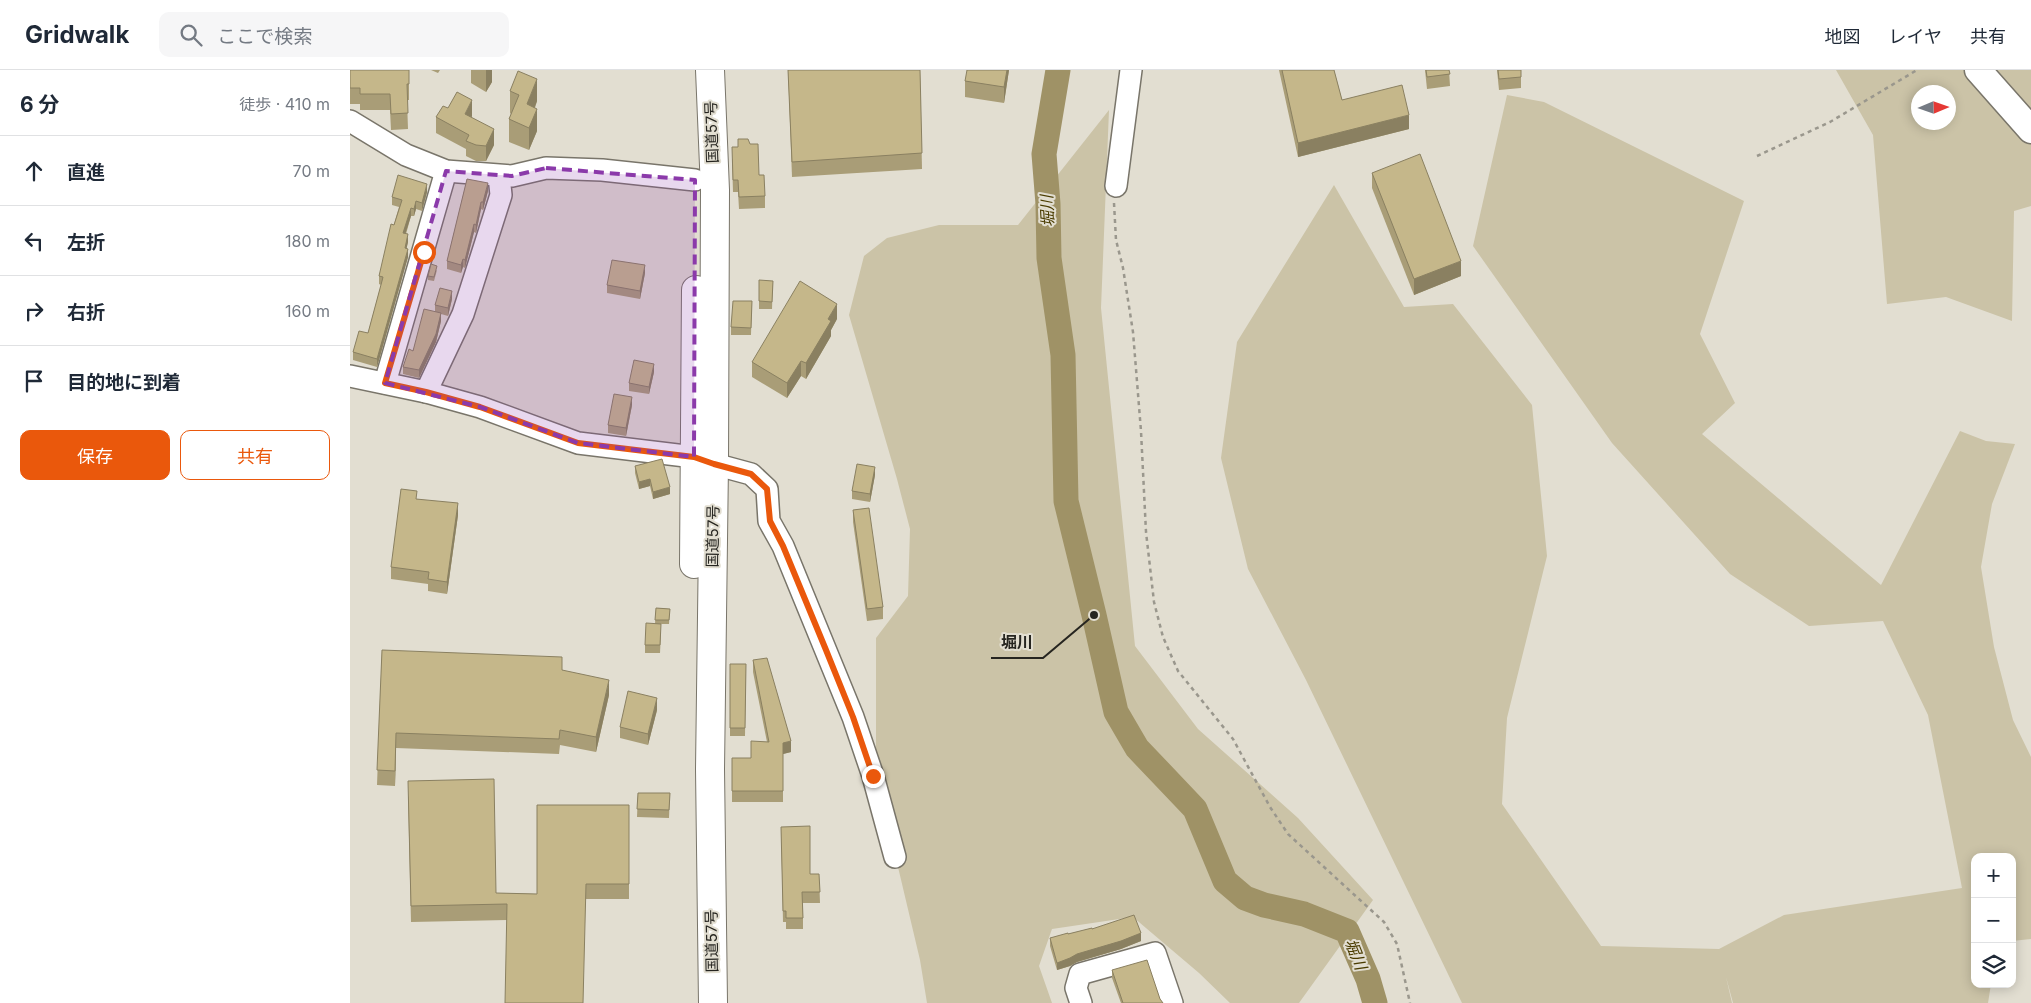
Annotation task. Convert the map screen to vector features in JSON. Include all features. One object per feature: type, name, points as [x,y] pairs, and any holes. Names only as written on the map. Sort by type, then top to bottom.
[{"type":"highway","name":"国道57号","points":[[692,70],[704,460],[713,1003]]},
{"type":"highway","name":"国道57号","points":[[694,1003],[692,770],[694,634],[704,460],[715,190],[710,70]]},
{"type":"main road","points":[[1978,70],[2031,130]]},
{"type":"street","points":[[1116,186],[1131,70]]},
{"type":"street","points":[[350,121],[406,156],[446,172],[512,176],[546,168],[602,170],[696,180]]},
{"type":"street","points":[[385,383],[446,172]]},
{"type":"street","points":[[426,392],[466,305],[501,195],[499,176]]},
{"type":"street","points":[[350,376],[426,392],[480,407],[578,443],[704,460],[751,474],[767,489],[770,521],[783,546],[853,717],[873,776],[895,857]]},
{"type":"street","points":[[1081,1003],[1076,988],[1080,974],[1155,953],[1172,1003]]},
{"type":"path","points":[[1757,156],[1830,122],[1917,70]]},
{"type":"path","points":[[1116,186],[1114,208],[1116,240],[1123,268],[1132,332],[1141,431],[1146,532],[1154,602],[1163,637],[1178,671],[1233,739],[1270,807],[1288,834],[1384,922],[1397,944],[1410,1003]]},
{"type":"highlighted area","points":[[546,168],[695,180],[694,457],[578,443],[480,407],[385,383],[446,171],[512,176]]},
{"type":"shaded area","points":[[1836,70],[2031,70],[2031,206],[2014,211],[2012,321],[1946,297],[1887,304],[1873,135]]},
{"type":"shaded area","points":[[1507,95],[1544,102],[1744,201],[1700,334],[1735,403],[1702,434],[1881,585],[1960,431],[1986,441],[2015,444],[1992,504],[1981,567],[1994,647],[2013,720],[2031,757],[2031,939],[2016,941],[2016,853],[1971,853],[1971,988],[1990,988],[1988,1003],[1733,1003],[1726,977],[1732,1003],[1462,1003],[1306,680],[1248,569],[1221,458],[1237,342],[1334,185],[1404,307],[1453,304],[1532,405],[1547,556],[1507,718],[1502,804],[1601,946],[1719,949],[1784,915],[1962,888],[1928,715],[1883,621],[1809,626],[1730,574],[1612,443],[1473,246]]},
{"type":"shaded area","points":[[1109,110],[1101,308],[1135,646],[1198,729],[1298,818],[1373,900],[1299,1003],[1230,1003],[1199,973],[1133,917],[1052,929],[1039,966],[1052,1003],[927,1003],[920,960],[876,774],[876,638],[908,596],[910,529],[849,315],[864,256],[887,238],[939,225],[1018,225]]},
{"type":"building","points":[[350,70],[409,70],[409,84],[407,84],[408,113],[391,114],[390,94],[360,94],[360,88],[350,88]]},
{"type":"building","points":[[788,70],[920,70],[922,153],[792,162]]},
{"type":"building","points":[[967,70],[1007,70],[1004,87],[965,81]]},
{"type":"building","points":[[1282,70],[1334,70],[1342,100],[1402,85],[1409,115],[1298,143]]},
{"type":"building","points":[[1426,70],[1449,70],[1450,74],[1427,77]]},
{"type":"building","points":[[1498,70],[1521,70],[1521,77],[1499,79]]},
{"type":"building","points":[[518,71],[537,79],[527,104],[537,109],[529,128],[509,119],[519,95],[510,91]]},
{"type":"building","points":[[457,92],[472,100],[465,114],[494,129],[486,146],[466,141],[469,135],[436,117],[443,106],[448,108]]},
{"type":"building","points":[[738,139],[748,139],[750,144],[758,144],[759,175],[764,175],[765,196],[739,197],[738,180],[733,180],[732,147],[738,147]]},
{"type":"building","points":[[1420,154],[1461,261],[1414,279],[1372,173]]},
{"type":"building","points":[[398,175],[427,184],[422,203],[416,201],[414,209],[411,208],[403,233],[408,234],[405,248],[408,249],[377,359],[353,352],[359,331],[368,333],[382,281],[383,277],[379,276],[391,224],[394,225],[402,200],[392,197]]},
{"type":"building","points":[[467,179],[488,183],[483,202],[481,202],[476,225],[474,224],[465,260],[463,259],[461,265],[447,261]]},
{"type":"building","points":[[612,260],[645,265],[640,291],[607,285]]},
{"type":"building","points":[[431,264],[437,266],[434,277],[428,276]]},
{"type":"building","points":[[759,280],[773,281],[772,302],[759,301]]},
{"type":"building","points":[[800,281],[837,304],[828,319],[831,321],[806,363],[801,361],[787,383],[752,362]]},
{"type":"building","points":[[440,288],[452,291],[448,308],[435,305]]},
{"type":"building","points":[[733,301],[752,301],[751,328],[731,327]]},
{"type":"building","points":[[424,309],[441,313],[436,334],[419,370],[403,367],[409,349],[413,351]]},
{"type":"building","points":[[634,360],[654,364],[649,387],[629,383]]},
{"type":"building","points":[[614,394],[632,397],[626,428],[608,425]]},
{"type":"building","points":[[662,459],[670,487],[653,492],[650,479],[639,482],[635,466]]},
{"type":"building","points":[[857,464],[875,467],[870,494],[852,491]]},
{"type":"building","points":[[401,489],[417,491],[416,499],[458,503],[447,582],[428,579],[429,572],[391,567]]},
{"type":"building","points":[[869,508],[883,607],[867,609],[853,510]]},
{"type":"building","points":[[656,608],[670,609],[669,620],[655,620]]},
{"type":"building","points":[[646,623],[661,624],[660,645],[645,645]]},
{"type":"building","points":[[382,650],[562,657],[562,670],[609,680],[596,737],[560,730],[559,739],[396,733],[395,771],[377,770]]},
{"type":"building","points":[[767,658],[791,741],[783,743],[783,791],[732,791],[732,758],[751,758],[751,741],[769,742],[753,660]]},
{"type":"building","points":[[730,664],[746,664],[745,728],[730,728]]},
{"type":"building","points":[[628,691],[657,698],[648,734],[620,727]]},
{"type":"building","points":[[494,779],[496,893],[537,894],[537,805],[629,805],[629,884],[586,884],[583,1003],[505,1003],[507,904],[411,906],[408,781]]},
{"type":"building","points":[[638,793],[670,793],[669,810],[637,809]]},
{"type":"building","points":[[810,826],[810,874],[819,874],[820,892],[802,892],[803,918],[786,918],[786,911],[783,911],[781,827]]},
{"type":"building","points":[[1134,915],[1141,933],[1077,954],[1057,963],[1050,938],[1092,929]]},
{"type":"building","points":[[1147,960],[1163,1003],[1123,1003],[1112,970]]},
{"type":"waterway","name":"堀川","points":[[1058,70],[1044,154],[1048,204],[1049,258],[1063,355],[1066,501],[1116,712],[1137,748],[1195,809],[1225,881],[1245,898],[1264,905],[1304,914],[1347,931],[1368,979],[1375,1003]]},
{"type":"place","name":"堀川","points":[[1094,615]]},
{"type":"route","points":[[424,252],[385,383],[480,407],[578,443],[694,457],[751,474],[760,481],[767,489],[770,521],[783,546],[826,650],[853,717],[873,776]]}]
